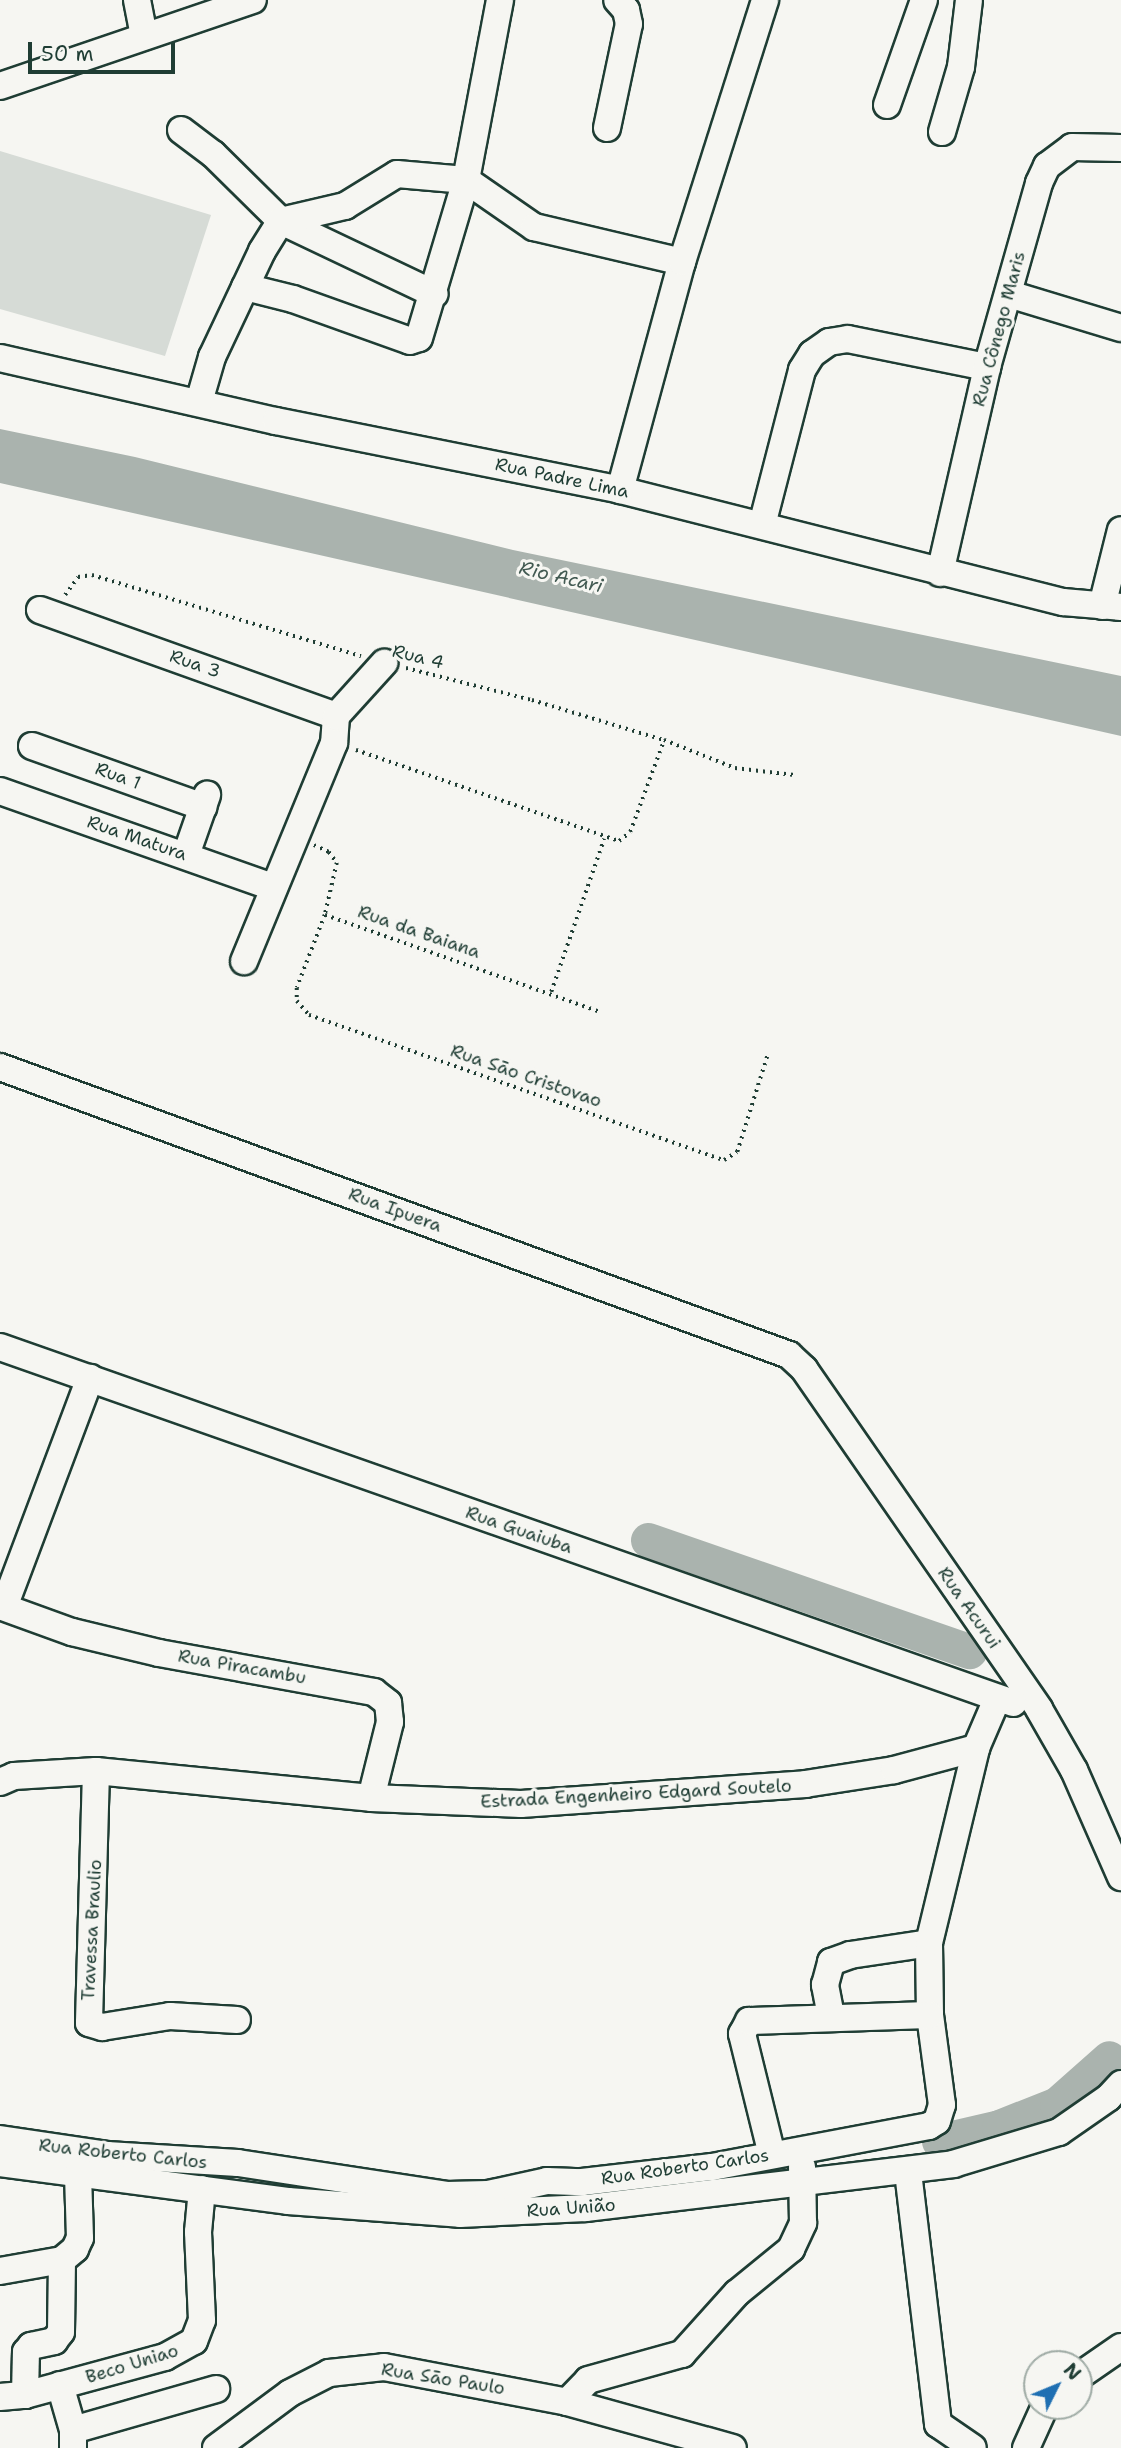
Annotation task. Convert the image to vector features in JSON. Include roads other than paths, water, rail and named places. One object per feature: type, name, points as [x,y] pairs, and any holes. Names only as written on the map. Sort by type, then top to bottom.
[{"type":"street","points":[[137,0],[144,36]]},
{"type":"street","points":[[0,86],[253,0]]},
{"type":"street","points":[[245,287],[414,341],[422,334],[466,180],[500,0]]},
{"type":"street","points":[[607,128],[629,24],[626,10],[617,0]]},
{"type":"street","points":[[620,490],[682,262],[765,0]]},
{"type":"street","points":[[887,104],[924,0]]},
{"type":"street","points":[[943,132],[961,67],[969,0]]},
{"type":"street","points":[[181,130],[221,162],[281,221],[435,294]]},
{"type":"street","name":"Rua Cônego Maris","points":[[940,573],[987,367],[1047,166],[1073,147],[1121,149]]},
{"type":"street","points":[[199,402],[212,357],[245,287],[281,221],[345,206],[397,174],[466,180],[534,227],[682,262]]},
{"type":"street","points":[[1009,294],[1121,328]]},
{"type":"street","points":[[762,525],[802,370],[811,354],[829,342],[848,339],[987,367]]},
{"type":"street","name":"Rua Padre Lima","points":[[0,358],[620,490],[1063,602],[1112,606]]},
{"type":"street","points":[[1112,606],[1121,530]]},
{"type":"street","name":"Rua 3","points":[[47,613],[335,729]]},
{"type":"street","points":[[244,961],[295,838],[335,729],[384,663]]},
{"type":"street","name":"Rua 1","points":[[32,746],[205,801],[186,855]]},
{"type":"street","name":"Rua Matura","points":[[0,791],[274,887]]},
{"type":"street","name":"Rua Ipuera","points":[[0,1067],[789,1355]]},
{"type":"street","name":"Rua Guaiuba","points":[[0,1347],[997,1699],[1039,1709]]},
{"type":"street","name":"Rua Acurui","points":[[789,1355],[810,1378],[1039,1709],[1074,1770],[1121,1877]]},
{"type":"street","points":[[2,1606],[90,1378]]},
{"type":"street","name":"Rua Piracambu","points":[[2,1606],[72,1632],[159,1653],[374,1692],[388,1703],[390,1722],[371,1798]]},
{"type":"street","name":"Rua Roberto Carlos","points":[[0,2139],[96,2168],[238,2163],[293,2172],[346,2192],[447,2195],[488,2194],[547,2181],[634,2176],[921,2129],[937,2121],[942,2105],[930,2015],[929,1943],[976,1748],[997,1699]]},
{"type":"street","name":"Estrada Engenheiro Edgard Soutelo","points":[[0,1782],[52,1772],[96,1771],[371,1798],[481,1805],[764,1789],[894,1770],[976,1748]]},
{"type":"street","name":"Travessa Braulio","points":[[96,1771],[89,2023],[102,2027],[170,2016],[237,2020]]},
{"type":"street","points":[[831,2016],[825,1985],[831,1962],[850,1955],[929,1943]]},
{"type":"street","points":[[772,2155],[744,2042],[744,2027],[757,2018],[930,2015]]},
{"type":"street","name":"Rua União","points":[[0,2163],[96,2168],[202,2189],[288,2201],[346,2192],[460,2214],[531,2211],[908,2172],[953,2164],[1059,2132],[1108,2098],[1121,2084]]},
{"type":"street","points":[[567,2402],[588,2380],[671,2359],[696,2344],[737,2293],[791,2249],[803,2222],[804,2183],[799,2150]]},
{"type":"street","points":[[12,2396],[26,2352],[31,2346],[54,2341],[61,2332],[62,2260],[80,2238],[96,2168]]},
{"type":"street","points":[[288,2201],[293,2172]]},
{"type":"street","points":[[908,2172],[938,2424],[973,2448]]},
{"type":"street","name":"Beco Uniao","points":[[12,2396],[165,2357],[186,2348],[200,2333],[198,2215],[202,2189]]},
{"type":"street","points":[[0,2271],[62,2260]]},
{"type":"street","points":[[1093,2366],[1121,2347]]},
{"type":"street","name":"Rua Sāo Paulo","points":[[216,2448],[290,2393],[329,2373],[354,2368],[444,2375],[567,2402],[733,2448]]},
{"type":"street","points":[[60,2385],[73,2439],[216,2389]]},
{"type":"street","points":[[1026,2448],[1039,2420]]},
{"type":"water","name":"Rio Acari","points":[[0,429],[135,457],[513,550],[1121,676],[1121,736],[0,483]]},
{"type":"waterway","points":[[648,1540],[969,1651]]},
{"type":"waterway","points":[[939,2141],[999,2127],[1057,2104],[1109,2058]]}]
